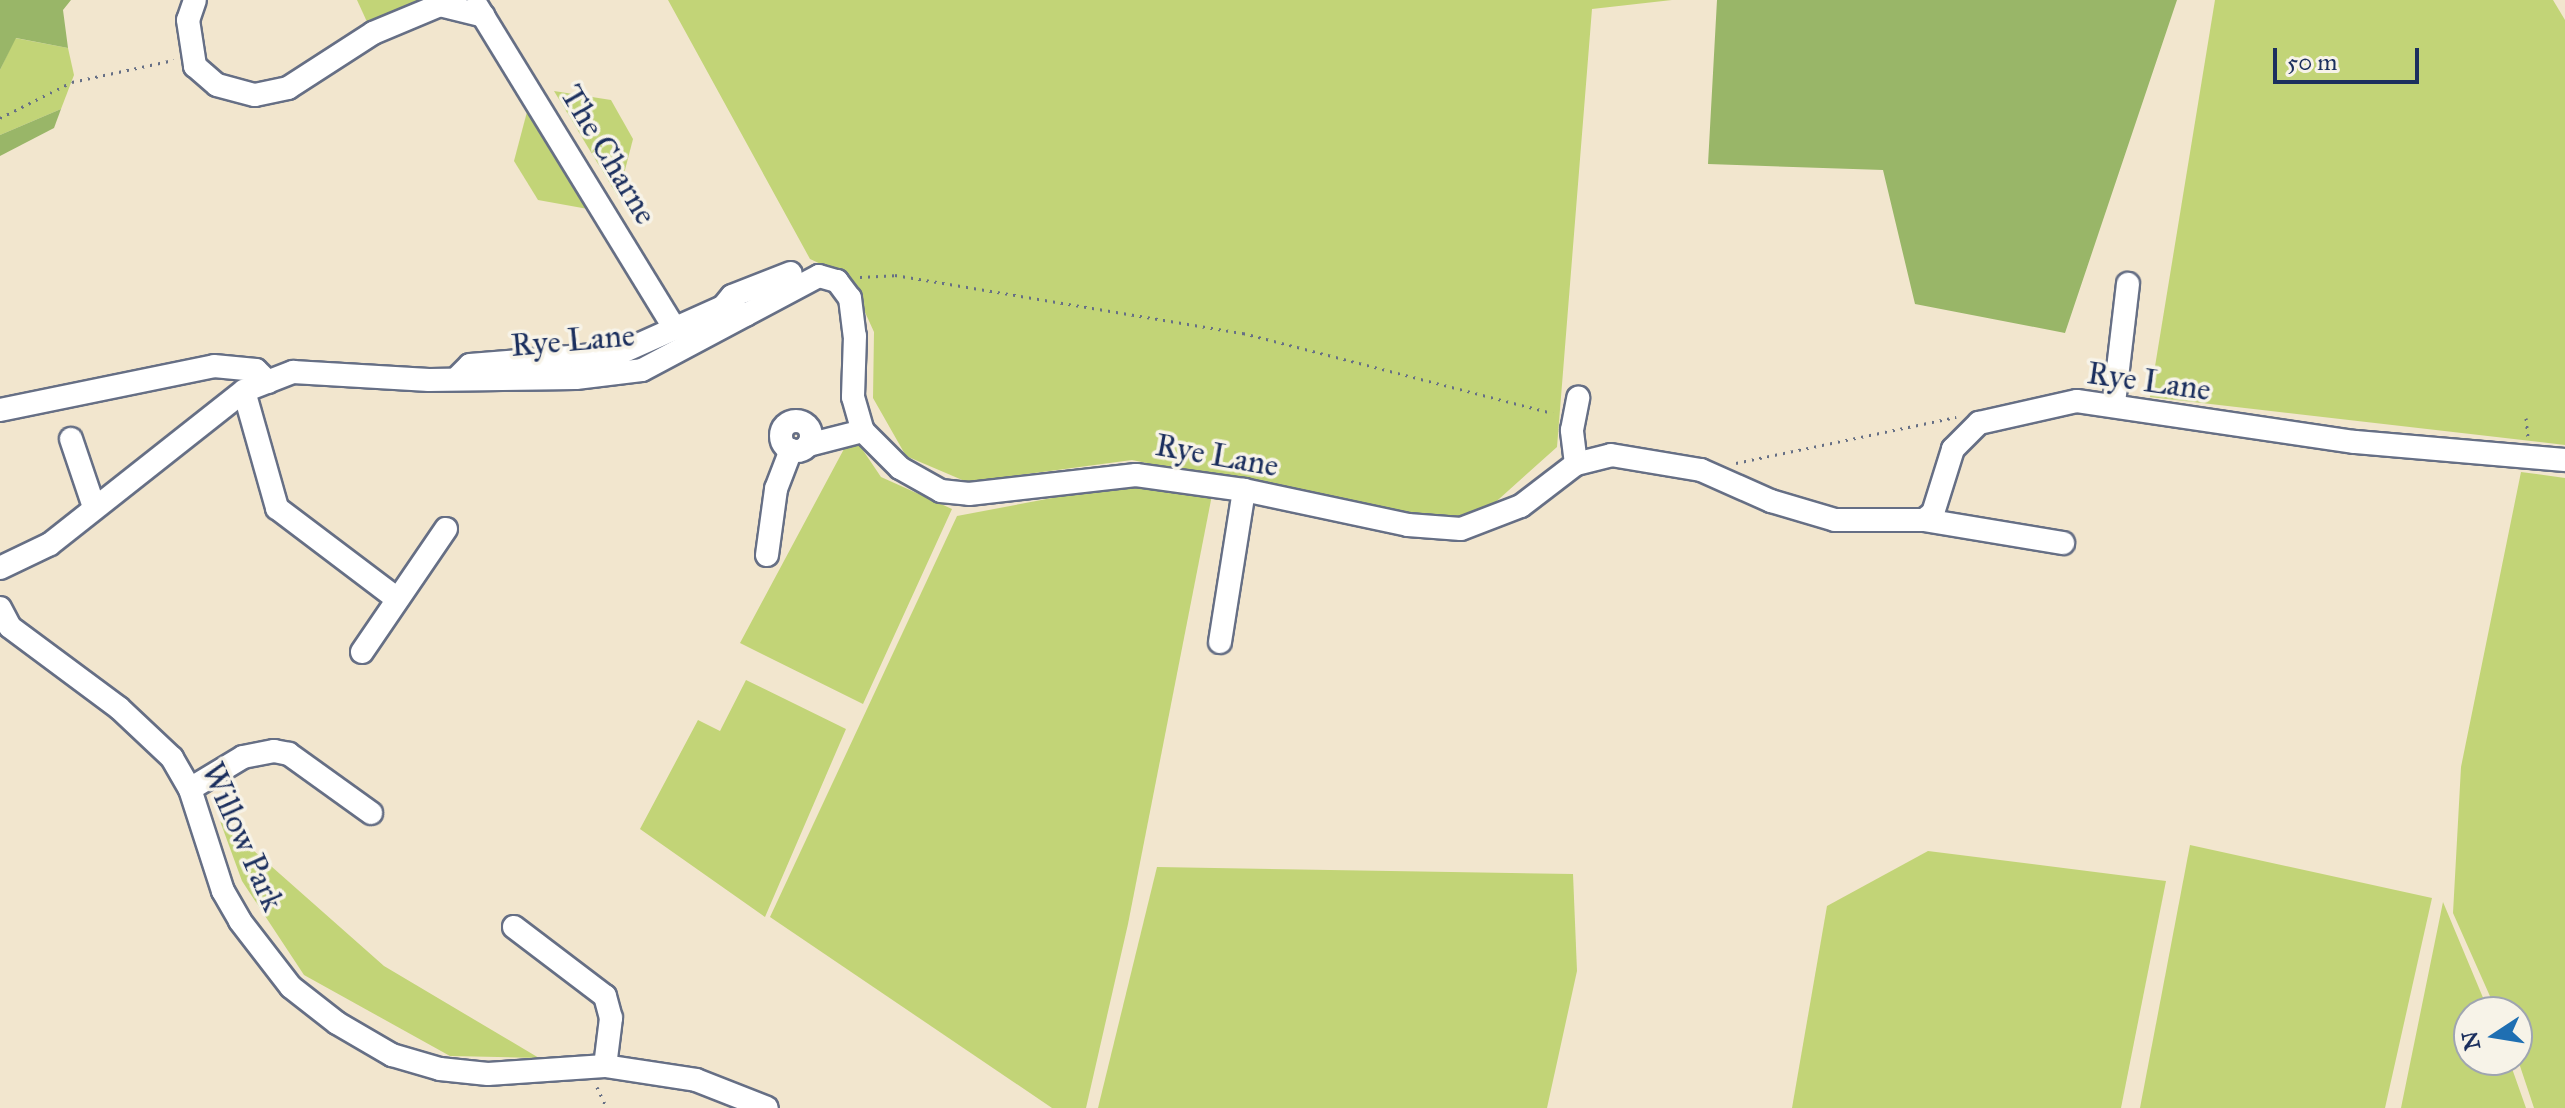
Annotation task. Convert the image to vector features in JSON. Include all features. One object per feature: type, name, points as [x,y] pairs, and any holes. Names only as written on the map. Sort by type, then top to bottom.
[{"type":"street","points":[[191,55],[188,20],[195,0]]},
{"type":"street","name":"The Charne","points":[[191,55],[202,74],[217,85],[271,94],[373,33],[417,13],[440,5],[479,8],[675,329]]},
{"type":"street","points":[[456,380],[470,365],[620,353],[723,307],[732,296],[791,273]]},
{"type":"street","name":"Rye Lane","points":[[0,568],[50,544],[244,391],[268,382],[320,370],[456,380],[576,378],[642,370],[813,278],[837,281]]},
{"type":"street","points":[[767,555],[776,489],[799,448],[863,431],[853,397],[855,323],[850,298],[837,281]]},
{"type":"street","points":[[2114,403],[2128,284]]},
{"type":"street","points":[[723,307],[746,315]]},
{"type":"street","points":[[0,410],[214,366],[256,370],[268,382]]},
{"type":"street","points":[[244,391],[277,508],[396,598]]},
{"type":"street","points":[[1576,464],[1572,430],[1578,398]]},
{"type":"street","name":"Rye Lane","points":[[1979,423],[2053,405],[2114,403],[2266,431],[2565,460]]},
{"type":"street","points":[[1924,520],[1933,513],[1953,449],[1979,423]]},
{"type":"street","name":"Rye Lane","points":[[863,431],[900,468],[941,491],[969,494],[1136,475],[1244,490],[1408,525],[1461,529],[1521,506],[1576,464],[1611,455],[1701,470],[1771,501],[1835,520],[1924,520],[2063,543]]},
{"type":"street","points":[[71,439],[94,507]]},
{"type":"street","points":[[1220,642],[1244,490]]},
{"type":"street","points":[[362,652],[446,529]]},
{"type":"street","name":"Willow Park","points":[[0,608],[10,627],[148,733],[190,789],[223,891],[240,921],[291,987],[337,1023],[392,1055],[440,1069],[488,1074],[605,1066],[696,1080],[767,1108]]},
{"type":"street","points":[[190,789],[243,757],[274,751],[289,754],[371,813]]},
{"type":"street","points":[[514,927],[605,996],[611,1018],[605,1066]]},
{"type":"path","points":[[0,118],[72,82],[191,55]]},
{"type":"path","points":[[837,281],[895,275],[1243,333],[1562,416],[1572,430]]},
{"type":"path","points":[[1701,470],[1953,417],[1979,423]]},
{"type":"green space","points":[[0,0],[71,0],[63,10],[68,48],[16,38],[0,70]]},
{"type":"green space","points":[[357,0],[423,0],[368,24]]},
{"type":"green space","points":[[668,0],[1672,0],[1592,9],[1557,447],[1479,517],[1387,512],[1132,460],[967,482],[906,456],[873,398],[874,332],[849,277],[810,259]]},
{"type":"green space","points":[[1717,0],[2177,0],[2065,333],[1915,304],[1883,170],[1708,164]]},
{"type":"green space","points":[[2215,0],[2553,0],[2565,20],[2565,445],[2150,397]]},
{"type":"green space","points":[[15,38],[68,48],[74,75],[61,109],[0,135],[0,70]]},
{"type":"green space","points":[[554,91],[611,100],[633,139],[618,197]]},
{"type":"green space","points":[[528,108],[588,209],[538,200],[514,161]]},
{"type":"green space","points":[[61,109],[54,128],[0,156],[0,135]]},
{"type":"green space","points":[[852,434],[881,477],[952,509],[863,704],[740,643]]},
{"type":"green space","points":[[2521,472],[2565,478],[2565,1108],[2534,1108],[2523,1076],[2533,1076],[2533,996],[2490,996],[2453,913],[2461,767]]},
{"type":"green space","points":[[1132,483],[1212,495],[1128,924],[1086,1108],[1052,1108],[770,917],[957,516]]},
{"type":"green space","points":[[746,680],[846,729],[765,917],[640,829],[698,720],[720,731]]},
{"type":"green space","points":[[220,821],[384,966],[539,1058],[450,1056],[304,975],[242,881]]},
{"type":"green space","points":[[2190,845],[2432,898],[2385,1108],[2140,1108]]},
{"type":"green space","points":[[1928,851],[2166,881],[2121,1108],[1792,1108],[1827,906]]},
{"type":"green space","points":[[1157,867],[1573,874],[1577,971],[1547,1108],[1098,1108]]},
{"type":"green space","points":[[2443,902],[2482,996],[2453,996],[2453,1076],[2515,1076],[2526,1108],[2401,1108]]}]
